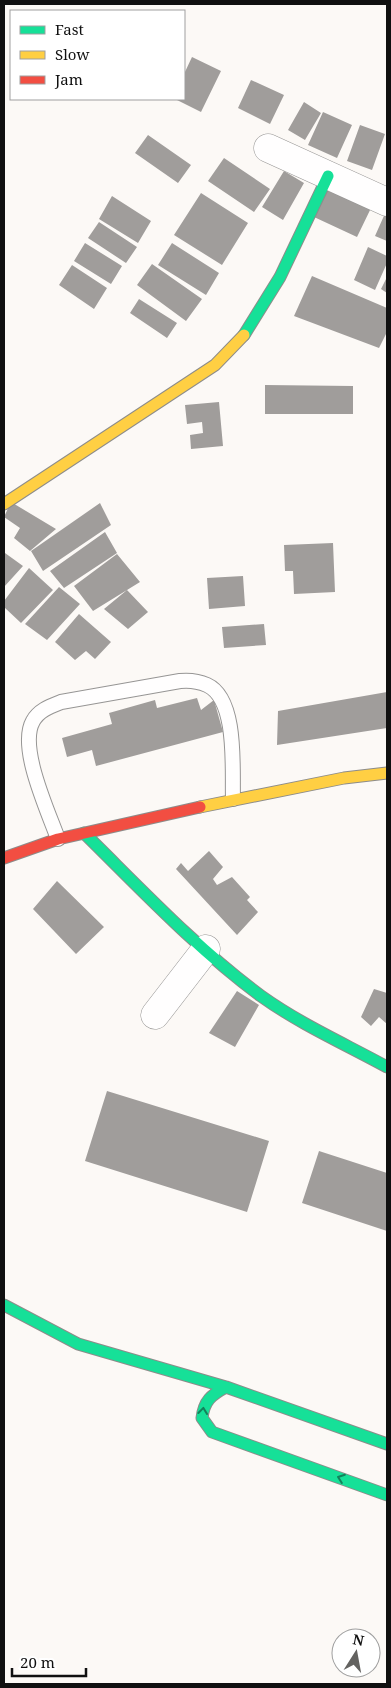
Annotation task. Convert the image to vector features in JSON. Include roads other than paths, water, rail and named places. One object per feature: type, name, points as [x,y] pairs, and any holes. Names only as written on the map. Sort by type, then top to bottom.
[{"type":"street","points":[[268,148],[387,202]]},
{"type":"street","points":[[4,504],[232,352],[246,336],[266,303],[328,176]]},
{"type":"street","points":[[4,858],[58,839],[233,799],[344,778],[387,774]]},
{"type":"street","points":[[84,833],[206,949],[248,986],[295,1018],[387,1067]]},
{"type":"street","points":[[156,1015],[206,949]]},
{"type":"street","points":[[4,1305],[78,1344],[226,1387],[387,1444]]},
{"type":"street","points":[[226,1387],[211,1395],[203,1403],[202,1418],[212,1432],[387,1495]]},
{"type":"lane","points":[[58,839],[29,753],[28,736],[33,720],[45,709],[62,702],[180,681],[194,680],[209,685],[221,698],[228,718],[233,799]]}]
